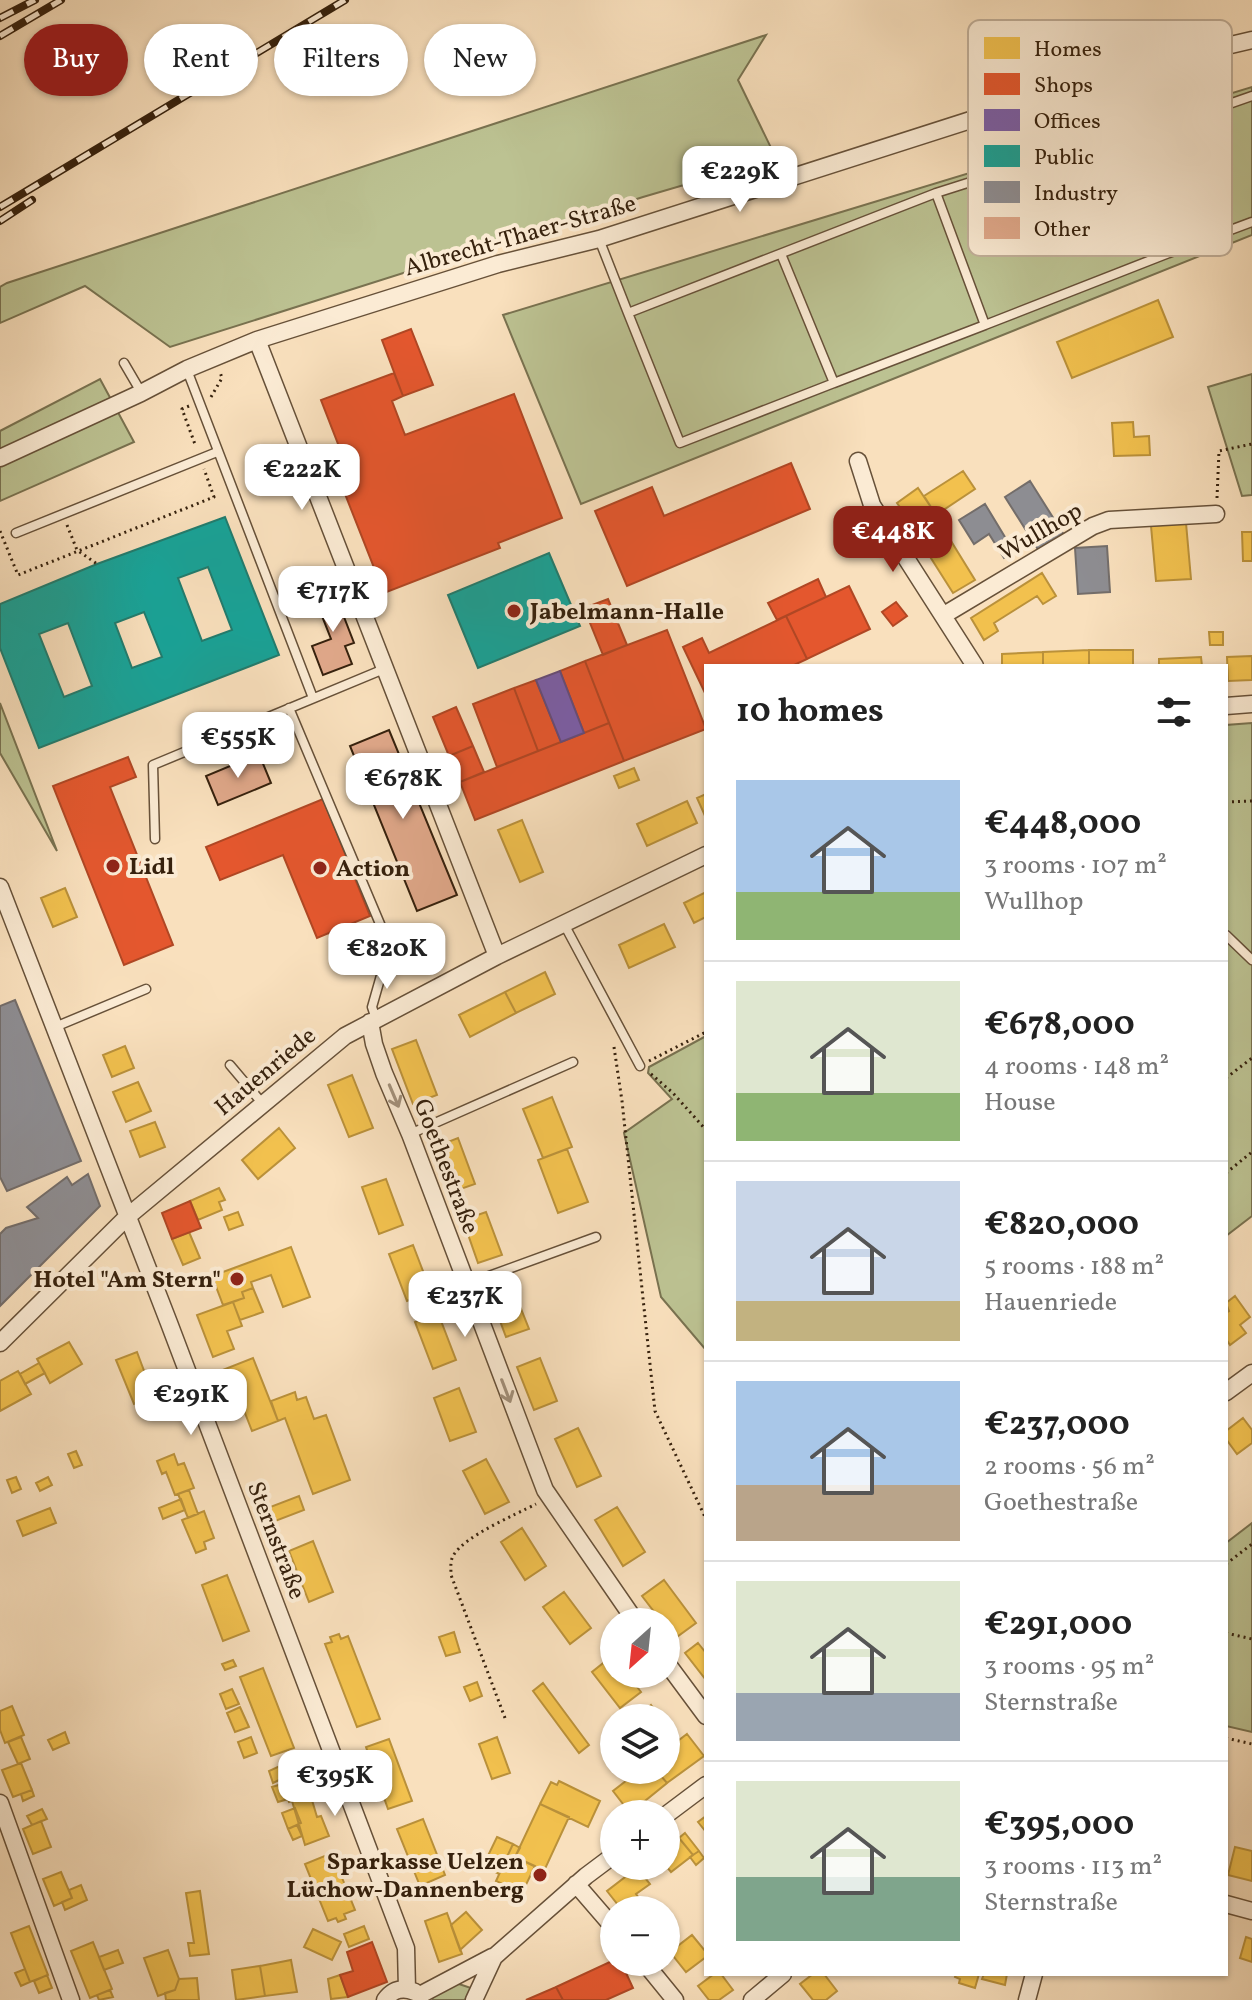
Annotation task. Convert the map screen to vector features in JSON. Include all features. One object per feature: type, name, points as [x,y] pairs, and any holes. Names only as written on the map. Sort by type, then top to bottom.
[{"type":"street","name":"Albrecht-Thaer-Straße","points":[[1232,45],[1252,40]]},
{"type":"street","name":"Albrecht-Thaer-Straße","points":[[0,458],[187,369],[257,340],[498,264],[599,239],[968,121]]},
{"type":"street","points":[[257,340],[497,956]]},
{"type":"street","points":[[858,461],[872,505],[974,664]]},
{"type":"street","name":"Wullhop","points":[[944,615],[1093,526],[1109,520],[1216,514]]},
{"type":"street","points":[[1228,706],[1252,704]]},
{"type":"street","name":"Hauenriede","points":[[0,1343],[127,1217],[345,1036],[497,956],[704,856]]},
{"type":"street","name":"Sternstraße","points":[[0,887],[406,1948],[417,1995]]},
{"type":"street","name":"Goethestraße","points":[[373,1020],[374,1044],[508,1397],[550,1497],[626,1608]]},
{"type":"street","points":[[1228,1391],[1252,1373]]},
{"type":"street","points":[[680,1681],[704,1713]]},
{"type":"street","points":[[680,1804],[704,1786]]},
{"type":"street","points":[[0,1803],[71,2000]]},
{"type":"street","points":[[385,2000],[394,1991],[417,1995],[494,1957],[600,1866]]},
{"type":"street","points":[[576,1884],[600,1912]]},
{"type":"street","points":[[1228,1905],[1252,1911]]},
{"type":"street","points":[[474,2000],[494,1957]]},
{"type":"street","points":[[656,1976],[675,2000]]},
{"type":"street","points":[[752,2000],[781,1976]]},
{"type":"street","points":[[1027,2000],[1033,1976]]},
{"type":"lane","points":[[1232,103],[1252,96]]},
{"type":"lane","points":[[628,313],[968,183]]},
{"type":"lane","points":[[936,193],[985,325]]},
{"type":"lane","points":[[1232,229],[1252,222]]},
{"type":"lane","points":[[599,239],[680,443],[1161,256]]},
{"type":"lane","points":[[781,254],[834,383]]},
{"type":"lane","points":[[124,363],[141,393]]},
{"type":"lane","points":[[187,369],[313,698]]},
{"type":"lane","points":[[16,533],[217,452]]},
{"type":"lane","points":[[155,839],[153,765],[384,669]]},
{"type":"lane","points":[[289,708],[383,931],[382,972],[372,1007],[373,1020]]},
{"type":"lane","points":[[564,923],[640,1066]]},
{"type":"lane","points":[[1228,937],[1252,960]]},
{"type":"lane","points":[[54,1028],[146,989]]},
{"type":"lane","points":[[410,1134],[573,1062]]},
{"type":"lane","points":[[230,1065],[264,1104]]},
{"type":"lane","points":[[467,1284],[596,1237]]},
{"type":"path","points":[[1216,514],[1219,451],[1252,444]]},
{"type":"path","points":[[62,514],[77,550],[97,564]]},
{"type":"path","points":[[0,531],[18,575],[77,550]]},
{"type":"path","points":[[1228,802],[1252,801]]},
{"type":"path","points":[[704,1033],[640,1066],[673,1093],[704,1128]]},
{"type":"path","points":[[613,1038],[655,1411],[704,1515]]},
{"type":"path","points":[[1228,1076],[1252,1058]]},
{"type":"path","points":[[1228,1171],[1252,1152]]},
{"type":"path","points":[[505,1718],[451,1575],[451,1559],[458,1549],[471,1540],[550,1497]]},
{"type":"path","points":[[1228,1562],[1252,1544]]},
{"type":"path","points":[[1228,1633],[1252,1639]]},
{"type":"path","points":[[1228,1738],[1252,1744]]},
{"type":"green space","points":[[766,35],[738,80],[776,158],[170,347],[85,286],[0,323],[0,287],[7,283]]},
{"type":"green space","points":[[1252,87],[1252,235],[1232,243],[1232,93]]},
{"type":"green space","points":[[968,173],[968,256],[1200,256],[581,504],[503,315]]},
{"type":"green space","points":[[1252,374],[1252,495],[1242,496],[1208,387]]},
{"type":"green space","points":[[100,379],[134,442],[0,501],[0,431]]},
{"type":"green space","points":[[0,703],[57,851],[0,753]]},
{"type":"green space","points":[[1252,723],[1252,1216],[1228,1234],[1228,725]]},
{"type":"green space","points":[[704,1037],[704,1348],[661,1297],[624,1133],[672,1099],[648,1073],[649,1067]]},
{"type":"green space","points":[[1252,1523],[1252,1732],[1228,1726],[1228,1541]]},
{"type":"green space","points":[[456,1983],[471,1988],[465,2000],[433,2000],[431,1996]]},
{"type":"building: Homes","points":[[1158,300],[1173,337],[1072,378],[1057,342]]},
{"type":"building: Homes","points":[[1133,422],[1134,437],[1149,436],[1150,455],[1114,456],[1112,423]]},
{"type":"building: Homes","points":[[963,471],[975,489],[936,515],[924,496]]},
{"type":"building: Homes","points":[[918,488],[941,522],[920,536],[897,503]]},
{"type":"building: Homes","points":[[1186,523],[1191,579],[1156,581],[1151,526]]},
{"type":"building: Homes","points":[[1242,532],[1252,532],[1252,561],[1243,561]]},
{"type":"building: Homes","points":[[951,541],[975,580],[953,593],[929,555]]},
{"type":"building: Homes","points":[[1042,573],[1056,596],[1043,604],[1037,596],[994,623],[998,631],[984,640],[971,618]]},
{"type":"building: Homes","points":[[1209,632],[1223,632],[1223,645],[1210,645]]},
{"type":"building: Homes","points":[[1089,650],[1133,650],[1133,664],[1089,664]]},
{"type":"building: Homes","points":[[1089,650],[1089,664],[1043,664],[1043,652]]},
{"type":"building: Homes","points":[[1043,652],[1043,664],[1002,664],[1002,654]]},
{"type":"building: Homes","points":[[1252,656],[1252,680],[1228,681],[1227,657]]},
{"type":"building: Homes","points":[[1201,657],[1202,664],[1159,664],[1159,659]]},
{"type":"building: Homes","points":[[634,768],[639,780],[619,788],[614,776]]},
{"type":"building: Homes","points":[[704,795],[704,814],[697,798]]},
{"type":"building: Homes","points":[[687,801],[697,823],[647,846],[637,824]]},
{"type":"building: Homes","points":[[522,820],[543,872],[520,882],[498,830]]},
{"type":"building: Homes","points":[[65,888],[77,917],[53,927],[41,898]]},
{"type":"building: Homes","points":[[704,893],[704,918],[694,923],[684,903]]},
{"type":"building: Homes","points":[[664,924],[675,947],[629,968],[619,945]]},
{"type":"building: Homes","points":[[545,972],[555,994],[516,1013],[505,992]]},
{"type":"building: Homes","points":[[505,992],[516,1013],[470,1037],[459,1015]]},
{"type":"building: Homes","points":[[416,1040],[437,1095],[413,1104],[392,1049]]},
{"type":"building: Homes","points":[[125,1046],[134,1068],[112,1077],[103,1055]]},
{"type":"building: Homes","points":[[352,1075],[373,1128],[349,1137],[328,1085]]},
{"type":"building: Homes","points":[[138,1082],[151,1111],[126,1122],[113,1092]]},
{"type":"building: Homes","points":[[552,1097],[572,1147],[543,1158],[523,1109]]},
{"type":"building: Homes","points":[[155,1122],[165,1147],[140,1157],[130,1131]]},
{"type":"building: Homes","points":[[279,1128],[295,1148],[258,1179],[242,1160]]},
{"type":"building: Homes","points":[[458,1138],[475,1184],[452,1192],[435,1147]]},
{"type":"building: Homes","points":[[567,1149],[588,1202],[558,1213],[538,1160]]},
{"type":"building: Homes","points":[[386,1179],[403,1225],[379,1234],[362,1187]]},
{"type":"building: Homes","points":[[219,1188],[225,1200],[219,1202],[222,1210],[198,1220],[190,1201]]},
{"type":"building: Homes","points":[[238,1212],[243,1225],[229,1230],[224,1217]]},
{"type":"building: Homes","points":[[486,1212],[502,1255],[478,1263],[463,1220]]},
{"type":"building: Homes","points":[[189,1232],[200,1258],[183,1265],[172,1239]]},
{"type":"building: Homes","points":[[413,1245],[431,1292],[407,1301],[389,1254]]},
{"type":"building: Homes","name":"Hotel \"Am Stern\"","points":[[291,1247],[310,1297],[283,1307],[271,1275],[251,1282],[253,1288],[242,1292],[244,1298],[223,1305],[212,1276]]},
{"type":"building: Homes","points":[[512,1286],[529,1329],[506,1337],[490,1294]]},
{"type":"building: Homes","points":[[253,1288],[263,1312],[240,1320],[233,1302],[244,1298],[242,1292]]},
{"type":"building: Homes","points":[[1235,1296],[1250,1317],[1240,1325],[1246,1333],[1230,1345],[1228,1342],[1228,1301]]},
{"type":"building: Homes","name":"Hotel \"Am Stern\"","points":[[233,1302],[242,1326],[227,1331],[234,1349],[213,1357],[197,1315]]},
{"type":"building: Homes","points":[[438,1313],[456,1360],[433,1369],[415,1322]]},
{"type":"building: Homes","points":[[69,1342],[82,1364],[50,1383],[37,1359]]},
{"type":"building: Homes","points":[[137,1352],[146,1376],[158,1371],[166,1391],[134,1404],[116,1360]]},
{"type":"building: Homes","points":[[253,1358],[278,1421],[252,1431],[243,1408],[236,1411],[220,1371]]},
{"type":"building: Homes","points":[[540,1358],[557,1401],[534,1410],[517,1367]]},
{"type":"building: Homes","points":[[39,1363],[45,1373],[25,1384],[20,1374]]},
{"type":"building: Homes","points":[[18,1371],[31,1394],[0,1411],[0,1381]]},
{"type":"building: Homes","points":[[459,1388],[476,1432],[450,1441],[434,1398]]},
{"type":"building: Homes","points":[[295,1392],[297,1400],[306,1397],[314,1419],[326,1415],[350,1480],[313,1494],[285,1418],[278,1421],[271,1401]]},
{"type":"building: Homes","points":[[162,1393],[167,1406],[151,1413],[145,1400]]},
{"type":"building: Homes","points":[[1243,1418],[1252,1430],[1252,1443],[1237,1454],[1228,1442],[1228,1429]]},
{"type":"building: Homes","points":[[578,1428],[601,1476],[577,1487],[555,1439]]},
{"type":"building: Homes","points":[[76,1451],[82,1465],[74,1468],[68,1454]]},
{"type":"building: Homes","points":[[174,1454],[178,1465],[184,1463],[194,1488],[175,1495],[166,1472],[162,1474],[157,1461]]},
{"type":"building: Homes","points":[[486,1459],[509,1502],[485,1514],[463,1471]]},
{"type":"building: Homes","points":[[16,1477],[21,1489],[12,1493],[7,1480]]},
{"type":"building: Homes","points":[[48,1477],[52,1485],[40,1491],[36,1483]]},
{"type":"building: Homes","points":[[189,1490],[198,1514],[188,1518],[178,1494]]},
{"type":"building: Homes","points":[[299,1496],[304,1510],[270,1523],[265,1509]]},
{"type":"building: Homes","points":[[181,1499],[185,1510],[163,1519],[159,1508]]},
{"type":"building: Homes","points":[[617,1507],[645,1552],[623,1566],[595,1520]]},
{"type":"building: Homes","points":[[50,1508],[56,1523],[23,1536],[17,1521]]},
{"type":"building: Homes","points":[[204,1511],[214,1538],[204,1542],[206,1549],[196,1553],[182,1520]]},
{"type":"building: Homes","points":[[522,1528],[546,1566],[525,1580],[501,1542]]},
{"type":"building: Homes","points":[[313,1541],[333,1592],[309,1602],[289,1551]]},
{"type":"building: Homes","points":[[227,1575],[249,1631],[223,1641],[202,1585]]},
{"type":"building: Homes","points":[[664,1580],[696,1623],[680,1635],[680,1608],[651,1608],[642,1596]]},
{"type":"building: Homes","points":[[564,1592],[591,1628],[570,1644],[543,1607]]},
{"type":"building: Homes","points":[[454,1632],[460,1652],[446,1656],[439,1637]]},
{"type":"building: Homes","points":[[339,1634],[341,1639],[348,1636],[380,1719],[357,1727],[325,1644],[332,1642],[330,1637]]},
{"type":"building: Homes","points":[[698,1643],[704,1650],[704,1677],[685,1653]]},
{"type":"building: Homes","points":[[233,1660],[236,1666],[225,1670],[222,1664]]},
{"type":"building: Homes","points":[[600,1666],[600,1682],[592,1672]]},
{"type":"building: Homes","points":[[263,1668],[294,1748],[271,1756],[240,1677]]},
{"type":"building: Homes","points":[[477,1682],[482,1696],[470,1701],[464,1687]]},
{"type":"building: Homes","points":[[543,1683],[589,1745],[579,1753],[533,1691]]},
{"type":"building: Homes","points":[[604,1688],[638,1688],[641,1692],[625,1704],[617,1704]]},
{"type":"building: Homes","points":[[232,1689],[239,1704],[226,1709],[220,1694]]},
{"type":"building: Homes","points":[[12,1706],[24,1735],[5,1743],[0,1730],[0,1711]]},
{"type":"building: Homes","points":[[240,1707],[249,1727],[235,1732],[227,1713]]},
{"type":"building: Homes","points":[[65,1732],[69,1743],[53,1750],[48,1740]]},
{"type":"building: Homes","points":[[687,1734],[704,1756],[680,1774],[680,1739]]},
{"type":"building: Homes","points":[[21,1737],[30,1759],[18,1764],[8,1742]]},
{"type":"building: Homes","points":[[251,1737],[257,1753],[244,1758],[238,1742]]},
{"type":"building: Homes","points":[[497,1737],[510,1773],[492,1779],[479,1744]]},
{"type":"building: Homes","points":[[389,1739],[412,1801],[388,1809],[366,1747]]},
{"type":"building: Homes","points":[[21,1763],[32,1790],[13,1797],[2,1770]]},
{"type":"building: Homes","points":[[282,1765],[287,1776],[273,1783],[269,1771]]},
{"type":"building: Homes","points":[[304,1773],[317,1817],[321,1816],[329,1836],[305,1845],[292,1801],[289,1802],[281,1782]]},
{"type":"building: Homes","points":[[559,1781],[600,1801],[588,1827],[540,1804],[551,1782],[557,1785]]},
{"type":"building: Homes","points":[[282,1784],[288,1799],[278,1802],[272,1787]]},
{"type":"building: Homes","points":[[622,1784],[666,1784],[646,1800],[620,1800],[613,1791]]},
{"type":"building: Homes","points":[[32,1790],[34,1796],[23,1801],[21,1794]]},
{"type":"building: Homes","points":[[540,1804],[569,1817],[544,1871],[515,1857]]},
{"type":"building: Homes","points":[[295,1808],[301,1823],[288,1829],[282,1813]]},
{"type":"building: Homes","points":[[42,1809],[47,1819],[32,1825],[27,1816]]},
{"type":"building: Homes","points":[[423,1819],[445,1875],[420,1886],[397,1829]]},
{"type":"building: Homes","points":[[41,1821],[51,1847],[33,1854],[23,1829]]},
{"type":"building: Homes","points":[[297,1825],[302,1836],[293,1840],[288,1829]]},
{"type":"building: Homes","points":[[685,1833],[699,1851],[693,1855],[680,1837]]},
{"type":"building: Homes","points":[[497,1837],[513,1844],[499,1874],[483,1866]]},
{"type":"building: Homes","points":[[680,1839],[693,1855],[680,1865]]},
{"type":"building: Homes","points":[[513,1844],[520,1848],[515,1857],[535,1866],[522,1893],[496,1881]]},
{"type":"building: Homes","points":[[1235,1847],[1252,1851],[1252,1881],[1228,1875]]},
{"type":"building: Homes","points":[[699,1851],[704,1858],[696,1865],[690,1857]]},
{"type":"building: Homes","points":[[332,1853],[355,1910],[344,1914],[346,1919],[338,1922],[336,1918],[328,1921],[305,1864]]},
{"type":"building: Homes","points":[[61,1872],[72,1898],[54,1906],[43,1879]]},
{"type":"building: Homes","points":[[621,1880],[647,1880],[650,1884],[636,1894],[638,1896],[611,1896],[607,1891]]},
{"type":"building: Homes","points":[[81,1885],[87,1900],[65,1910],[62,1902],[72,1898],[69,1890]]},
{"type":"building: Homes","points":[[200,1891],[209,1954],[190,1956],[188,1943],[194,1943],[186,1893]]},
{"type":"building: Homes","points":[[466,1912],[482,1930],[460,1950],[451,1925]]},
{"type":"building: Homes","points":[[447,1913],[462,1954],[439,1962],[425,1921]]},
{"type":"building: Homes","points":[[29,1926],[48,1975],[30,1982],[11,1933]]},
{"type":"building: Homes","points":[[364,1926],[369,1939],[349,1947],[344,1934]]},
{"type":"building: Homes","points":[[313,1929],[341,1942],[332,1960],[304,1947]]},
{"type":"building: Homes","points":[[692,1935],[704,1950],[704,1958],[686,1972],[680,1964],[680,1944]]},
{"type":"building: Homes","points":[[1246,1937],[1252,1939],[1252,1962],[1240,1958]]},
{"type":"building: Homes","points":[[93,1942],[112,1989],[90,1998],[71,1951]]},
{"type":"building: Homes","points":[[118,1950],[123,1963],[104,1970],[99,1957]]},
{"type":"building: Homes","points":[[168,1950],[179,1979],[175,1990],[158,1996],[144,1958]]},
{"type":"building: Homes","points":[[291,1960],[297,1992],[265,1996],[260,1966]]},
{"type":"building: Homes","points":[[260,1966],[265,1996],[236,2000],[232,1970]]},
{"type":"building: Homes","points":[[25,1969],[30,1982],[21,1986],[15,1973]]},
{"type":"building: Homes","points":[[47,1975],[52,1988],[39,1993],[34,1981]]},
{"type":"building: Homes","points":[[340,1975],[348,1997],[331,1999],[328,1979]]},
{"type":"building: Homes","points":[[711,1976],[722,1976],[733,1990],[719,2000],[709,2000],[698,1986]]},
{"type":"building: Homes","points":[[810,1976],[826,1976],[837,1991],[826,2000],[813,2000],[800,1984]]},
{"type":"building: Homes","points":[[978,1976],[975,1988],[959,1983],[960,1979],[955,1977]]},
{"type":"building: Homes","points":[[983,1976],[1007,1976],[1005,1985],[982,1979]]},
{"type":"building: Homes","points":[[197,1978],[199,2000],[166,2000],[165,1993],[175,1990],[179,1979]]},
{"type":"building: Homes","points":[[110,1990],[113,1997],[99,2000],[97,1995]]},
{"type":"building: Shops","points":[[411,329],[433,385],[403,396],[382,340]]},
{"type":"building: Shops","points":[[394,373],[403,396],[392,401],[405,435],[514,394],[562,518],[498,543],[500,548],[384,593],[334,466],[345,462],[321,400]]},
{"type":"building: Shops","points":[[791,463],[810,509],[627,586],[595,511],[652,487],[664,516]]},
{"type":"building: Shops","points":[[818,579],[826,597],[777,620],[768,603]]},
{"type":"building: Shops","points":[[849,586],[870,629],[807,659],[786,616]]},
{"type":"building: Shops","points":[[608,599],[627,645],[603,655],[584,608]]},
{"type":"building: Shops","points":[[896,602],[907,616],[893,626],[882,612]]},
{"type":"building: Shops","points":[[786,616],[807,659],[796,664],[704,664],[704,691],[683,647],[702,638],[709,653]]},
{"type":"building: Shops","points":[[667,630],[704,730],[624,761],[585,661]]},
{"type":"building: Shops","points":[[585,661],[609,723],[584,733],[560,671]]},
{"type":"building: Shops","points":[[536,680],[561,742],[538,751],[514,688]]},
{"type":"building: Shops","points":[[514,688],[538,751],[497,767],[473,704]]},
{"type":"building: Shops","points":[[456,707],[473,746],[449,756],[433,717]]},
{"type":"building: Shops","points":[[609,723],[624,761],[475,820],[460,782]]},
{"type":"building: Shops","points":[[473,746],[484,772],[460,782],[449,756]]},
{"type":"building: Shops","name":"Lidl","points":[[128,757],[136,777],[110,787],[173,945],[124,965],[53,786]]},
{"type":"building: Shops","name":"Action","points":[[323,799],[370,916],[317,938],[283,855],[220,880],[206,847]]},
{"type":"building: Shops","points":[[190,1201],[201,1228],[172,1239],[162,1213]]},
{"type":"building: Shops","points":[[372,1942],[387,1982],[348,1997],[340,1975],[353,1971],[347,1952]]},
{"type":"building: Shops","points":[[600,1967],[600,1976],[627,1976],[633,1988],[606,2000],[563,2000],[556,1987]]},
{"type":"building: Shops","points":[[556,1987],[563,2000],[526,2000]]},
{"type":"building: Offices","points":[[560,671],[584,733],[561,742],[536,680]]},
{"type":"building: Public","points":[[225,517],[279,655],[39,748],[0,648],[0,604]],"holes":[[[208,567],[232,630],[202,641],[178,578]],[[144,612],[162,657],[132,668],[115,623]],[[68,623],[92,686],[64,697],[39,634]]]},
{"type":"building: Public","name":"Jabelmann-Halle","points":[[549,553],[580,626],[478,668],[448,595]]},
{"type":"building: Industry","points":[[1030,481],[1064,535],[1039,551],[1005,497]]},
{"type":"building: Industry","points":[[985,504],[1014,552],[1004,558],[989,534],[974,544],[959,520]]},
{"type":"building: Industry","points":[[1107,546],[1110,592],[1078,594],[1075,548]]},
{"type":"building: Industry","points":[[15,1000],[81,1161],[7,1191],[0,1177],[0,1006]]},
{"type":"building: Industry","points":[[88,1174],[100,1206],[0,1306],[0,1234],[6,1228],[38,1218],[27,1207],[67,1177],[72,1185]]},
{"type":"building: Other","points":[[332,586],[354,643],[345,646],[352,664],[323,675],[312,646],[331,639],[313,593]]},
{"type":"building: Other","points":[[389,730],[457,895],[417,911],[350,746]]},
{"type":"building: Other","points":[[259,754],[271,783],[218,805],[206,776]]},
{"type":"railway","points":[[0,18],[35,0]]},
{"type":"railway","points":[[0,36],[61,0]]},
{"type":"railway","points":[[0,207],[345,0]]},
{"type":"railway","points":[[0,221],[32,200]]},
{"type":"place","name":"Jabelmann-Halle","points":[[514,611]]},
{"type":"place","name":"Lidl","points":[[113,866]]},
{"type":"place","name":"Action","points":[[320,868]]},
{"type":"place","name":"Hotel \"Am Stern\"","points":[[237,1279]]},
{"type":"place","name":"Sparkasse Uelzen Lüchow-Dannenberg","points":[[540,1875]]}]
